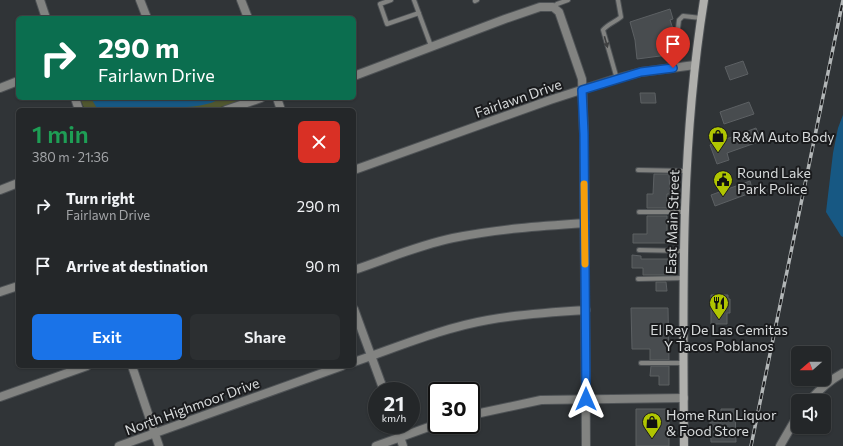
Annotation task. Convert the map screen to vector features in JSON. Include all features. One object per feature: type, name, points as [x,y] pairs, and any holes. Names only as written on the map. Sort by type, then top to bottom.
[{"type":"main road","name":"East Main Street","points":[[684,446],[684,212],[695,65],[704,0]]},
{"type":"street","points":[[40,0],[45,16]]},
{"type":"street","points":[[140,0],[146,16]]},
{"type":"street","points":[[241,0],[247,16]]},
{"type":"street","points":[[356,75],[540,7],[553,7],[559,12],[582,79],[586,310],[586,446]]},
{"type":"street","name":"Fairlawn Drive","points":[[356,169],[550,100],[617,79],[641,72],[695,65]]},
{"type":"street","points":[[0,88],[16,82]]},
{"type":"street","points":[[232,108],[255,100]]},
{"type":"street","points":[[0,190],[16,184]]},
{"type":"street","points":[[356,269],[452,238],[513,229],[585,223]]},
{"type":"street","points":[[0,292],[16,287]]},
{"type":"street","points":[[356,361],[451,328],[517,315],[586,310]]},
{"type":"street","points":[[356,315],[381,382]]},
{"type":"street","points":[[0,397],[81,368]]},
{"type":"street","points":[[133,368],[159,446]]},
{"type":"street","name":"North Highmoor Drive","points":[[119,446],[336,368]]},
{"type":"street","points":[[816,394],[843,373]]},
{"type":"street","points":[[480,413],[541,400],[684,398]]},
{"type":"street","points":[[376,446],[428,427]]},
{"type":"street","points":[[780,446],[791,428]]},
{"type":"street","points":[[399,434],[404,446]]},
{"type":"lane","points":[[391,0],[380,4],[387,24],[419,13]]},
{"type":"lane","points":[[414,0],[432,46]]},
{"type":"lane","points":[[553,7],[568,0]]},
{"type":"lane","points":[[617,79],[603,30],[607,25],[616,22],[621,17],[618,0]]},
{"type":"lane","points":[[673,68],[679,20],[683,16],[701,18]]},
{"type":"lane","points":[[638,170],[686,171]]},
{"type":"lane","points":[[639,212],[684,212]]},
{"type":"lane","points":[[640,250],[683,251]]},
{"type":"lane","points":[[638,279],[683,278]]},
{"type":"lane","points":[[641,363],[684,363]]},
{"type":"green space","points":[[81,100],[241,100],[218,108],[84,108]]},
{"type":"water","points":[[92,100],[217,100],[204,105],[190,107],[97,108]]},
{"type":"water","points":[[843,115],[843,237],[826,212],[833,153],[838,128]]},
{"type":"building","points":[[670,9],[673,19],[670,20],[673,29],[669,31],[671,43],[667,43],[668,55],[637,59],[635,40],[630,22]]},
{"type":"building","points":[[743,61],[748,74],[730,80],[725,67]]},
{"type":"building","points":[[640,93],[655,93],[656,103],[641,103]]},
{"type":"building","points":[[749,102],[754,114],[724,124],[720,112]]},
{"type":"building","points":[[756,128],[761,141],[727,153],[729,160],[717,164],[710,145]]},
{"type":"building","points":[[654,174],[669,174],[670,194],[667,194],[667,208],[647,208],[647,194],[653,194]]},
{"type":"building","points":[[750,181],[753,192],[715,206],[711,195]]},
{"type":"building","points":[[647,216],[667,216],[667,234],[669,234],[669,243],[633,243],[633,234],[647,234]]},
{"type":"building","points":[[632,255],[641,256],[641,259],[668,259],[668,275],[643,275],[643,268],[632,268]]},
{"type":"building","points":[[656,282],[666,282],[667,291],[656,291]]},
{"type":"building","points":[[711,295],[728,295],[728,299],[730,299],[730,313],[727,313],[727,324],[711,324]]},
{"type":"building","points":[[631,308],[668,308],[669,360],[650,360],[650,349],[632,349]]},
{"type":"building","points":[[651,366],[669,366],[669,385],[659,385],[659,376],[650,376]]},
{"type":"building","points":[[636,409],[669,409],[669,446],[636,446]]},
{"type":"building","points":[[721,409],[735,409],[736,442],[711,442],[710,422],[721,422]]},
{"type":"railway","points":[[751,446],[843,0]]},
{"type":"slow traffic","points":[[584,184],[585,264]]},
{"type":"place","name":"R&M Auto Body","points":[[718,153]]},
{"type":"place","name":"Round Lake Park Police","points":[[723,197]]},
{"type":"place","name":"El Rey De Las Cemitas Y Tacos Poblanos","points":[[719,320]]},
{"type":"place","name":"Home Run Liquor & Food Store","points":[[652,439]]},
{"type":"route","points":[[586,399],[584,134],[582,90],[641,72],[673,68]]}]
